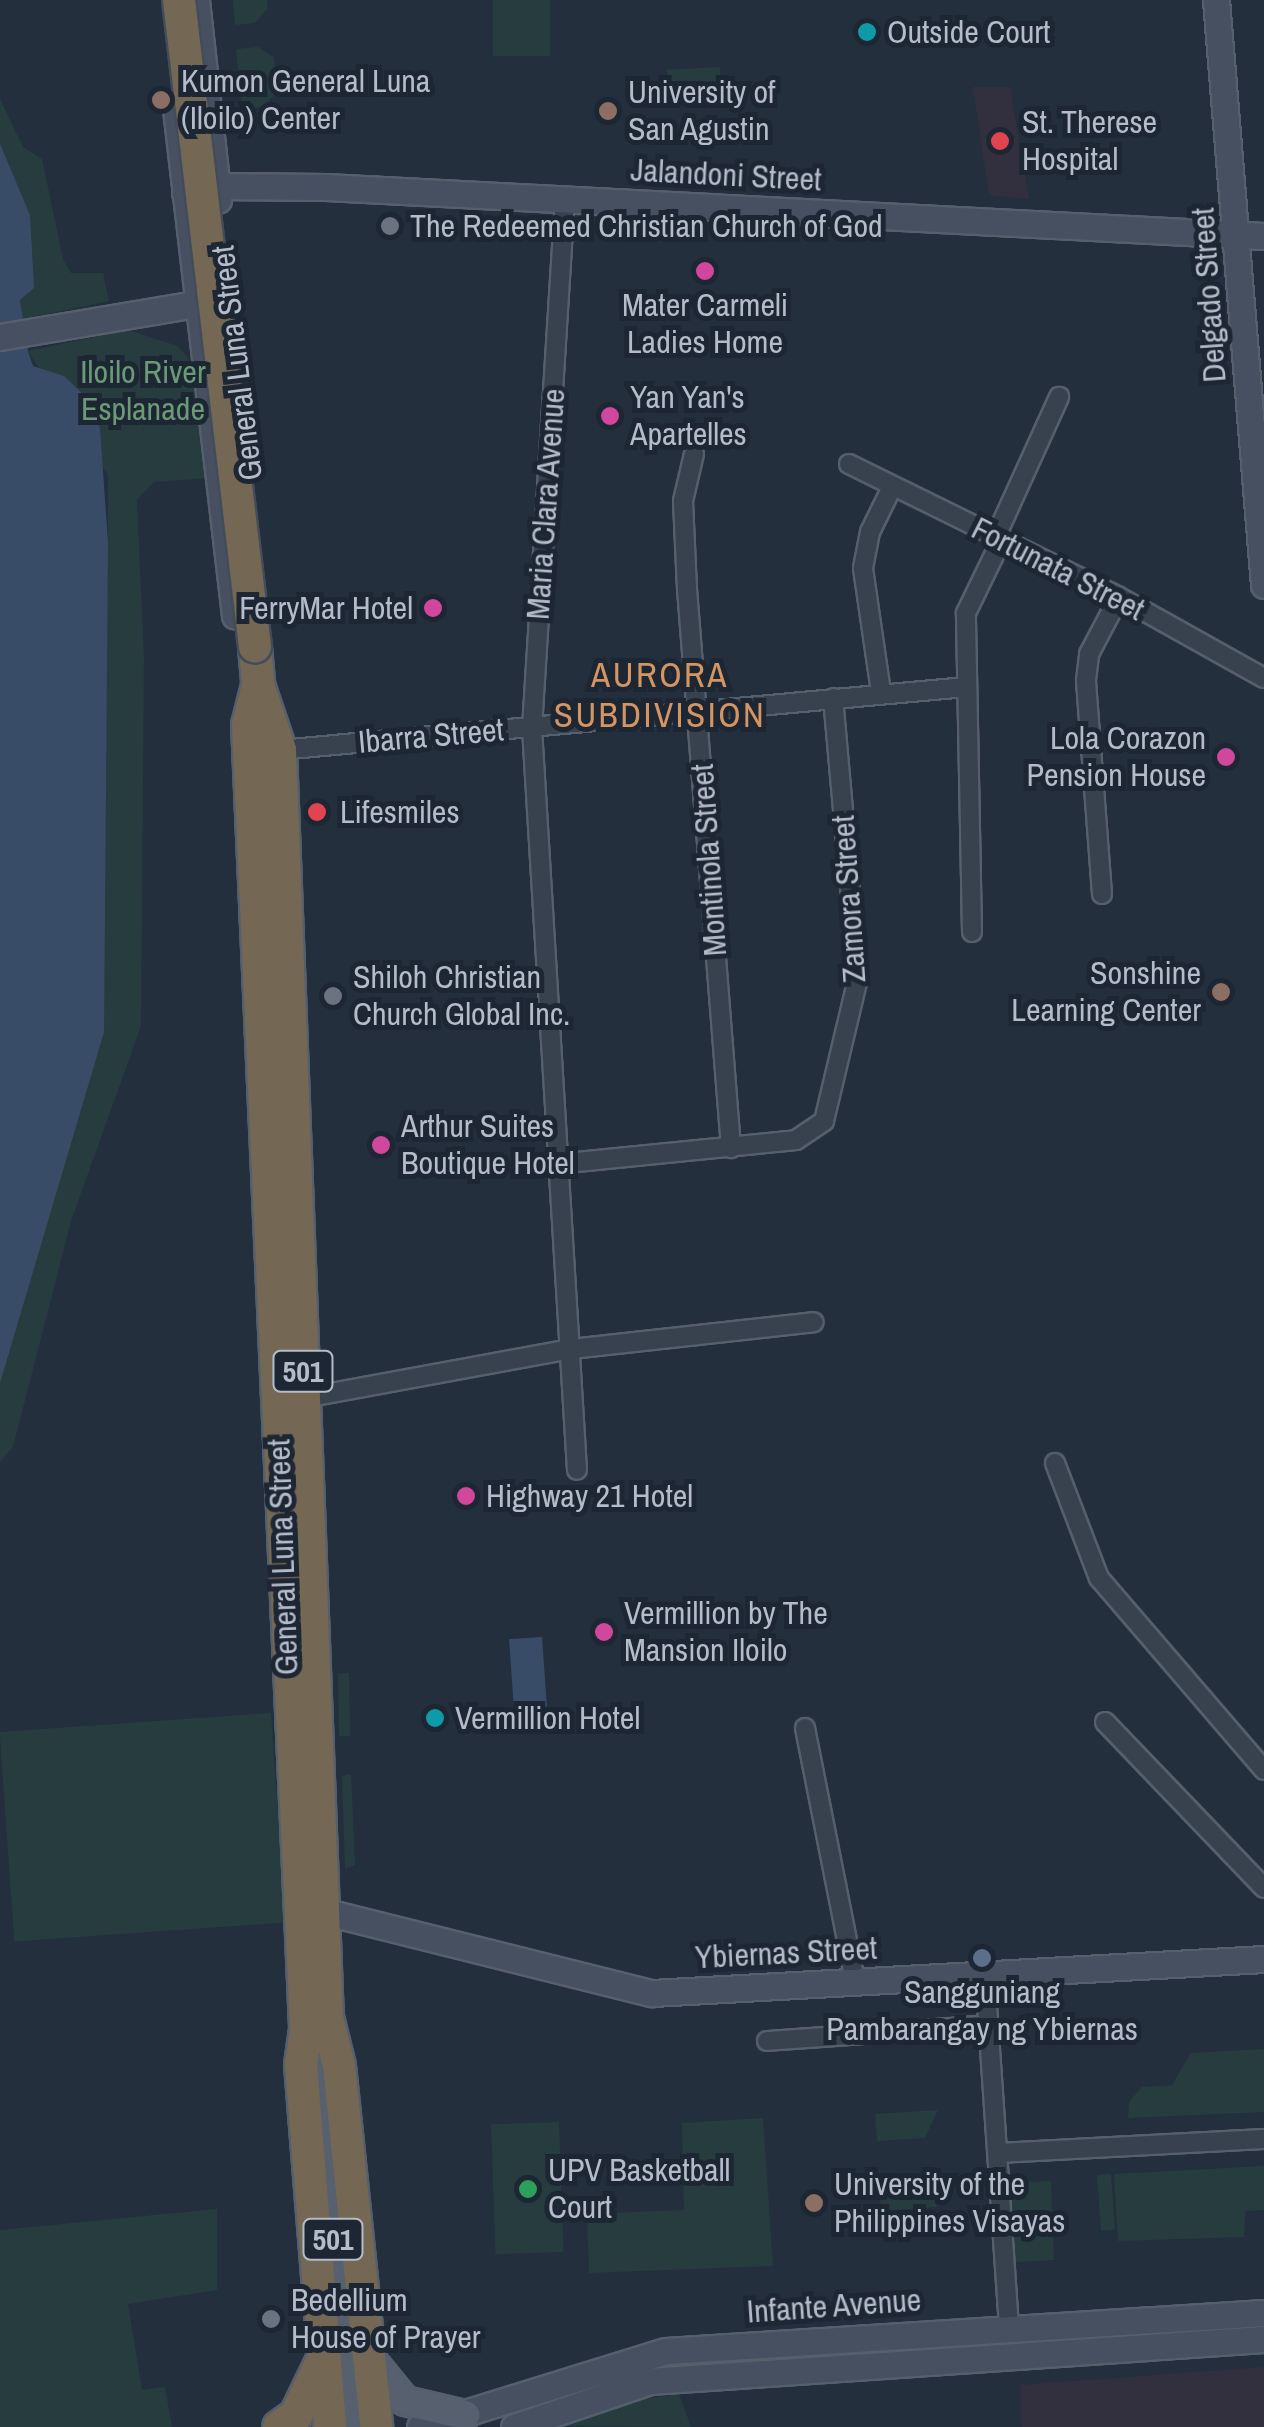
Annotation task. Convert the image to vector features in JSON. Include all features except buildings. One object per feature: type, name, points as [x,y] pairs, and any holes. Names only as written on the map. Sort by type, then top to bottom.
[{"type":"highway","name":"General Luna Street","points":[[180,0],[258,684],[268,734],[317,2032],[337,2048],[376,2427]]},
{"type":"highway","name":"General Luna Street","points":[[288,1327],[304,1398],[322,1911],[317,2032],[301,2065],[330,2427]]},
{"type":"highway","points":[[279,2427],[314,2388],[325,2352]]},
{"type":"main road","name":"General Luna Street","points":[[164,0],[196,304],[268,734]]},
{"type":"main road","name":"General Luna Street","points":[[196,0],[268,734]]},
{"type":"main road","name":"Delgado Street","points":[[1216,0],[1252,235],[1264,585]]},
{"type":"main road","name":"Jalandoni Street","points":[[184,193],[217,186],[565,198],[1252,235]]},
{"type":"main road","points":[[0,337],[226,299]]},
{"type":"main road","name":"Ybiernas Street","points":[[322,1911],[652,1993],[1264,1960]]},
{"type":"main road","name":"501","points":[[317,2032],[347,2427]]},
{"type":"main road","name":"Infante Avenue","points":[[420,2427],[666,2351],[1008,2326],[1264,2313]]},
{"type":"main road","points":[[1234,2314],[1235,2341]]},
{"type":"main road","name":"Infante Avenue","points":[[514,2427],[650,2381],[1264,2339]]},
{"type":"main road","points":[[366,2350],[381,2379],[405,2401],[465,2415]]},
{"type":"street","name":"Maria Clara Avenue","points":[[565,198],[532,728],[577,1470]]},
{"type":"street","points":[[972,932],[965,687],[969,600],[1058,397]]},
{"type":"street","name":"Montinola Street","points":[[694,454],[683,500],[731,1148]]},
{"type":"street","name":"Fortunata Street","points":[[849,464],[1119,598],[1264,678]]},
{"type":"street","points":[[881,692],[863,568],[870,532],[892,486]]},
{"type":"street","points":[[1102,894],[1086,680],[1089,654],[1119,598]]},
{"type":"street","name":"Ibarra Street","points":[[268,734],[532,728],[698,716],[881,692],[965,687]]},
{"type":"street","name":"Zamora Street","points":[[556,1164],[805,1138],[824,1120],[856,996],[833,698]]},
{"type":"street","points":[[304,1398],[570,1349],[814,1322]]},
{"type":"street","points":[[1055,1463],[1098,1578],[1264,1770]]},
{"type":"street","points":[[1105,1722],[1264,1888]]},
{"type":"street","points":[[804,1728],[855,1980]]},
{"type":"street","points":[[985,1976],[1008,2326]]},
{"type":"street","points":[[766,2041],[989,2025]]},
{"type":"street","points":[[998,2153],[1264,2139]]},
{"type":"shaded area","name":"St. Therese Hospital","points":[[973,87],[1010,87],[1029,199],[989,195]]},
{"type":"shaded area","points":[[1264,2367],[1264,2427],[1022,2427],[1021,2385]]},
{"type":"green space","points":[[233,0],[267,0],[268,8],[255,23],[235,25]]},
{"type":"green space","points":[[493,0],[550,0],[550,56],[493,56]]},
{"type":"green space","points":[[258,47],[274,57],[278,91],[264,107],[242,110],[236,49]]},
{"type":"green space","points":[[720,67],[722,100],[669,103],[667,70]]},
{"type":"green space","name":"Iloilo River Esplanade","points":[[0,99],[23,147],[42,159],[63,259],[71,273],[103,273],[109,301],[23,319],[20,299],[34,288],[0,164]]},
{"type":"green space","name":"Iloilo River Esplanade","points":[[127,330],[178,346],[196,368],[208,478],[154,482],[137,500],[144,658],[141,1026],[71,1221],[13,1447],[0,1462],[0,1324],[108,536],[108,475],[28,351]]},
{"type":"green space","points":[[338,1673],[349,1673],[350,1736],[339,1736]]},
{"type":"green space","points":[[271,1713],[286,1922],[14,1941],[0,1732]]},
{"type":"green space","points":[[351,1774],[355,1865],[345,1869],[342,1776]]},
{"type":"green space","points":[[1264,2049],[1264,2112],[1128,2118],[1129,2102],[1142,2087],[1172,2085],[1191,2053]]},
{"type":"green space","points":[[938,2110],[925,2138],[877,2141],[875,2114]]},
{"type":"green space","points":[[763,2118],[773,2266],[589,2273],[587,2214],[684,2210],[682,2123]]},
{"type":"green space","name":"UPV Basketball Court","points":[[559,2122],[564,2252],[496,2254],[491,2124]]},
{"type":"green space","points":[[1264,2166],[1264,2210],[1245,2211],[1244,2237],[1118,2241],[1114,2174]]},
{"type":"green space","points":[[1111,2174],[1115,2230],[1101,2231],[1097,2175]]},
{"type":"green space","points":[[928,2180],[937,2207],[881,2211],[879,2183]]},
{"type":"green space","points":[[1051,2181],[1054,2260],[1014,2262],[1010,2202],[1023,2182]]},
{"type":"green space","points":[[217,2209],[217,2290],[128,2304],[142,2390],[165,2387],[172,2427],[0,2427],[0,2230]]},
{"type":"green space","points":[[679,2394],[691,2427],[562,2426],[645,2399]]},
{"type":"water","points":[[0,144],[30,215],[34,288],[20,300],[28,351],[33,366],[64,376],[85,396],[100,428],[108,542],[104,1032],[0,1383]]},
{"type":"water","points":[[542,1637],[547,1707],[514,1709],[509,1639]]},
{"type":"place","name":"Outside Court","points":[[867,32]]},
{"type":"place","name":"Kumon General Luna (Iloilo) Center","points":[[161,100]]},
{"type":"place","name":"University of San Agustin","points":[[608,111]]},
{"type":"place","name":"St. Therese Hospital","points":[[1000,141]]},
{"type":"place","name":"The Redeemed Christian Church of God","points":[[390,226]]},
{"type":"place","name":"Mater Carmeli Ladies Home","points":[[705,271]]},
{"type":"place","name":"Yan Yan's Apartelles","points":[[610,416]]},
{"type":"place","name":"FerryMar Hotel","points":[[433,608]]},
{"type":"place","name":"Lola Corazon Pension House","points":[[1226,757]]},
{"type":"place","name":"Lifesmiles","points":[[317,812]]},
{"type":"place","name":"Sonshine Learning Center","points":[[1221,992]]},
{"type":"place","name":"Shiloh Christian Church Global Inc.","points":[[333,996]]},
{"type":"place","name":"Arthur Suites Boutique Hotel","points":[[381,1145]]},
{"type":"place","name":"Highway 21 Hotel","points":[[466,1496]]},
{"type":"place","name":"Vermillion by The Mansion Iloilo","points":[[604,1632]]},
{"type":"place","name":"Vermillion Hotel","points":[[435,1718]]},
{"type":"place","name":"Sangguniang Pambarangay ng Ybiernas","points":[[982,1958]]},
{"type":"place","name":"UPV Basketball Court","points":[[528,2189]]},
{"type":"place","name":"University of the Philippines Visayas","points":[[814,2203]]},
{"type":"place","name":"Bedellium House of Prayer","points":[[271,2319]]},
{"type":"district","name":"AURORA SUBDIVISION","points":[[660,695]]}]
